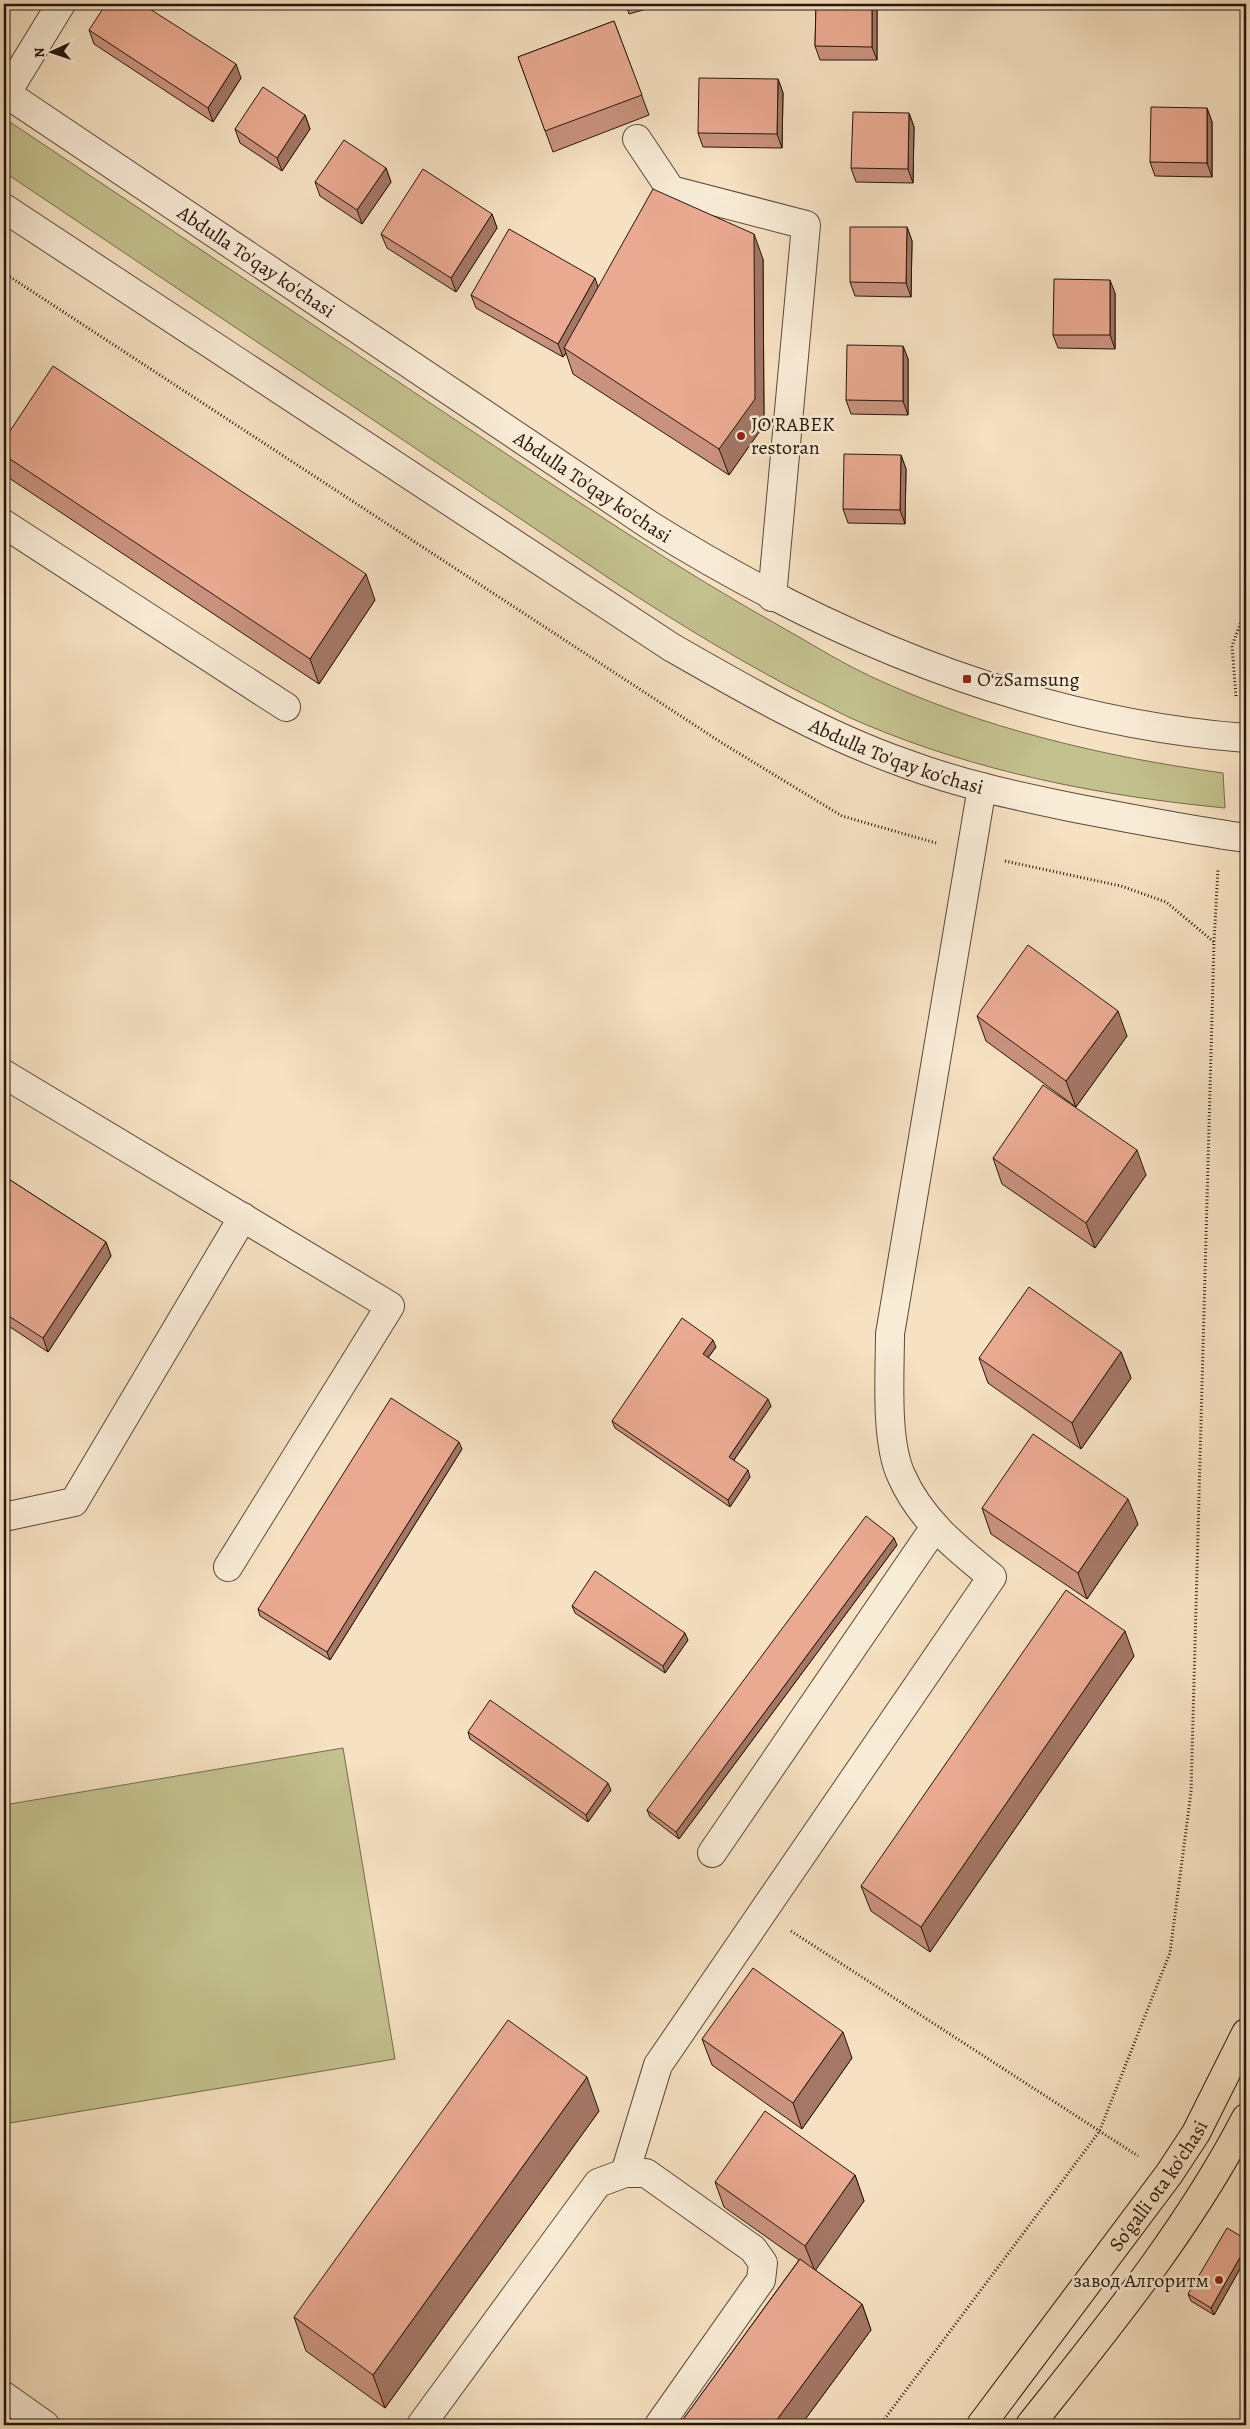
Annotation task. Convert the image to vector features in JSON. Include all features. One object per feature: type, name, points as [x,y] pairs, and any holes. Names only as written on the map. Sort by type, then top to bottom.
[{"type":"main road","name":"So'galli ota ko'chasi","points":[[981,2425],[1169,2174],[1196,2133],[1246,2033]]},
{"type":"main road","name":"So'galli ota ko'chasi","points":[[1030,2425],[1159,2260],[1213,2176],[1246,2118]]},
{"type":"street","points":[[5,93],[62,4]]},
{"type":"street","name":"Abdulla To'qay ko'chasi","points":[[5,93],[652,526],[711,564],[772,597],[891,652],[1005,691],[1118,720],[1244,741]]},
{"type":"street","points":[[637,139],[671,190],[806,225],[772,597]]},
{"type":"street","name":"Abdulla To'qay ko'chasi","points":[[4,208],[671,647],[751,693],[828,732],[903,763],[982,787],[1111,815],[1241,832]]},
{"type":"street","points":[[4,524],[286,706]]},
{"type":"street","points":[[625,2173],[658,2065],[992,1578],[935,1527],[916,1502],[898,1466],[893,1442],[891,1409],[890,1334],[982,787]]},
{"type":"street","points":[[4,1074],[390,1306],[228,1567]]},
{"type":"street","points":[[4,1517],[74,1502],[243,1217]]},
{"type":"street","points":[[712,1853],[935,1527]]},
{"type":"street","points":[[421,2425],[598,2183],[625,2173],[646,2173],[753,2249],[763,2263],[761,2280],[659,2425]]},
{"type":"street","points":[[4,2396],[45,2425]]},
{"type":"path","points":[[1236,696],[1232,646],[1246,608]]},
{"type":"path","points":[[880,2425],[1099,2132],[1170,1953],[1191,1792],[1218,866]]},
{"type":"path","points":[[762,1912],[1099,2132],[1169,2174]]},
{"type":"shaded area","points":[[4,118],[621,529],[705,583],[831,656],[913,695],[1000,726],[1088,749],[1223,773],[1225,808],[1132,797],[1086,789],[995,768],[950,755],[855,720],[736,657],[616,583],[4,172]]},
{"type":"shaded area","points":[[343,1748],[395,2059],[4,2124],[4,1805]]},
{"type":"building","points":[[106,4],[142,4],[236,64],[208,108],[89,30]]},
{"type":"building","points":[[816,4],[872,4],[872,47],[815,46]]},
{"type":"building","points":[[614,21],[642,95],[545,131],[518,57]]},
{"type":"building","points":[[699,78],[778,79],[777,134],[698,133]]},
{"type":"building","points":[[263,87],[305,115],[277,158],[235,129]]},
{"type":"building","points":[[1151,107],[1207,108],[1207,163],[1150,162]]},
{"type":"building","points":[[853,112],[909,113],[908,169],[851,168]]},
{"type":"building","points":[[344,140],[386,168],[357,210],[315,182]]},
{"type":"building","points":[[423,169],[492,214],[451,278],[381,234]]},
{"type":"building","points":[[653,189],[754,234],[755,399],[719,449],[564,348]]},
{"type":"building","points":[[850,227],[907,227],[906,283],[850,282]]},
{"type":"building","points":[[509,229],[595,278],[558,344],[471,295]]},
{"type":"building","points":[[1054,279],[1110,280],[1110,335],[1053,335]]},
{"type":"building","points":[[847,345],[903,346],[903,401],[846,400]]},
{"type":"building","points":[[53,366],[366,574],[310,659],[4,455],[4,440]]},
{"type":"building","points":[[844,454],[901,455],[900,510],[843,509]]},
{"type":"building","points":[[1028,945],[1118,1011],[1066,1081],[977,1016]]},
{"type":"building","points":[[1043,1085],[1137,1150],[1086,1223],[993,1158]]},
{"type":"building","points":[[4,1176],[106,1242],[43,1338],[4,1313]]},
{"type":"building","points":[[1029,1287],[1121,1352],[1072,1423],[979,1358]]},
{"type":"building","points":[[682,1318],[713,1340],[703,1354],[768,1399],[729,1457],[748,1470],[728,1500],[612,1421]]},
{"type":"building","points":[[391,1398],[459,1442],[327,1652],[258,1609]]},
{"type":"building","points":[[1033,1434],[1128,1499],[1078,1573],[982,1508]]},
{"type":"building","points":[[866,1516],[894,1538],[676,1832],[647,1810]]},
{"type":"building","points":[[595,1571],[685,1633],[663,1666],[572,1606]]},
{"type":"building","points":[[1066,1590],[1125,1631],[921,1927],[861,1886]]},
{"type":"building","points":[[490,1700],[608,1783],[586,1815],[468,1732]]},
{"type":"building","points":[[753,1968],[843,2032],[793,2103],[702,2039]]},
{"type":"building","points":[[508,2020],[587,2077],[373,2375],[294,2317]]},
{"type":"building","points":[[765,2111],[855,2175],[805,2246],[715,2182]]},
{"type":"building","name":"завод Алгоритм","points":[[1227,2228],[1246,2239],[1246,2247],[1211,2308],[1188,2294]]},
{"type":"building","points":[[800,2259],[862,2304],[773,2425],[679,2425]]},
{"type":"place","name":"JO'RABEK restoran","points":[[741,436]]},
{"type":"place","name":"OʻzSamsung","points":[[967,679]]},
{"type":"place","name":"завод Алгоритм","points":[[1219,2280]]}]
